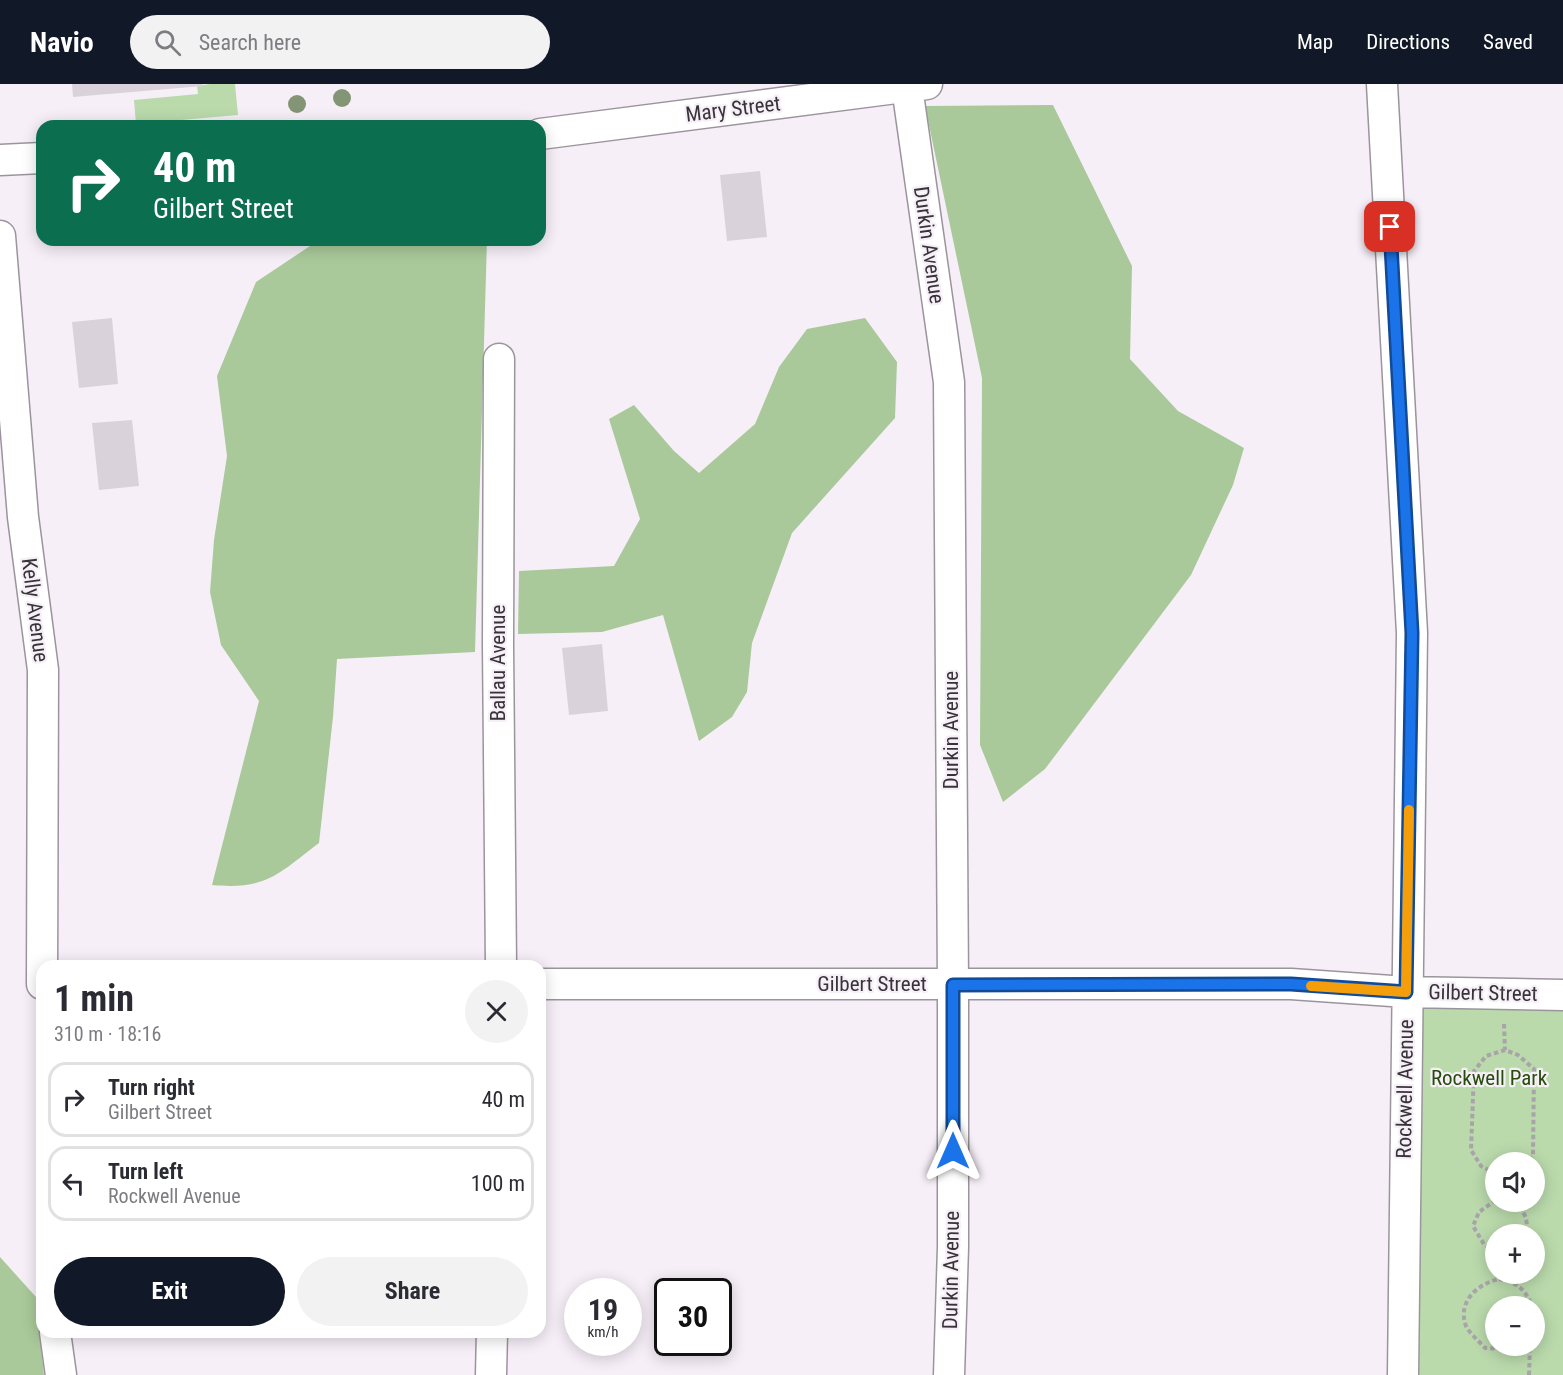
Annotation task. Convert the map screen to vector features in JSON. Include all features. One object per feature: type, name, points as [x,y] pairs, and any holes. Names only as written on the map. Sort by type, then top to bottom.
[{"type":"street","name":"Rockwell Avenue","points":[[1382,84],[1412,633],[1402,1375]]},
{"type":"street","name":"Mary Street","points":[[546,133],[916,86]]},
{"type":"street","name":"Durkin Avenue","points":[[916,86],[949,382],[953,985],[953,1246],[949,1375]]},
{"type":"street","points":[[0,160],[36,158]]},
{"type":"street","name":"Kelly Avenue","points":[[0,236],[12,517],[43,670],[42,960]]},
{"type":"street","name":"Ballau Avenue","points":[[499,359],[498,645],[501,960]]},
{"type":"street","name":"Gilbert Street","points":[[546,984],[1291,984],[1406,992],[1563,995]]},
{"type":"street","points":[[56,1338],[61,1375]]},
{"type":"street","points":[[490,1375],[492,1338]]},
{"type":"path","points":[[1504,1024],[1505,1050]]},
{"type":"path","points":[[1485,1168],[1481,1166],[1471,1150],[1474,1071],[1486,1056],[1505,1050],[1518,1055],[1534,1069],[1533,1152]]},
{"type":"path","points":[[1485,1208],[1479,1212],[1473,1226],[1485,1246]]},
{"type":"path","points":[[1485,1283],[1470,1293],[1463,1313],[1467,1328],[1485,1347]]},
{"type":"path","points":[[1515,1284],[1527,1292],[1528,1296]]},
{"type":"path","points":[[1529,1375],[1530,1356]]},
{"type":"green space","points":[[235,84],[238,115],[181,120],[136,120],[134,100],[198,94],[197,86]]},
{"type":"green space","points":[[1053,105],[1132,266],[1130,359],[1178,411],[1244,448],[1233,485],[1191,575],[1045,769],[1003,802],[980,745],[982,378],[925,106]]},
{"type":"green space","points":[[310,246],[487,246],[475,652],[337,659],[319,843],[271,878],[246,885],[212,885],[259,701],[221,645],[210,592],[214,540],[227,456],[217,376],[256,282]]},
{"type":"green space","points":[[865,318],[897,362],[895,418],[792,533],[752,643],[747,692],[732,717],[699,741],[663,615],[602,632],[518,634],[519,571],[614,566],[640,519],[609,419],[634,405],[674,451],[699,473],[755,424],[779,367],[807,329]]},
{"type":"green space","name":"Rockwell Park","points":[[1413,999],[1563,1004],[1563,1375],[1418,1375]]},
{"type":"green space","points":[[0,1257],[36,1297],[36,1338],[40,1338],[44,1375],[0,1375]]},
{"type":"building","points":[[72,84],[203,84],[203,86],[73,97]]},
{"type":"building","points":[[760,171],[767,237],[727,241],[720,175]]},
{"type":"building","points":[[112,318],[118,384],[79,388],[72,322]]},
{"type":"building","points":[[132,420],[139,486],[99,490],[92,423]]},
{"type":"building","points":[[602,644],[608,711],[569,715],[562,648]]},
{"type":"slow traffic","points":[[1311,986],[1406,992],[1409,810]]},
{"type":"route","points":[[953,1151],[953,985],[1291,984],[1406,992],[1412,633],[1390,227]]}]
